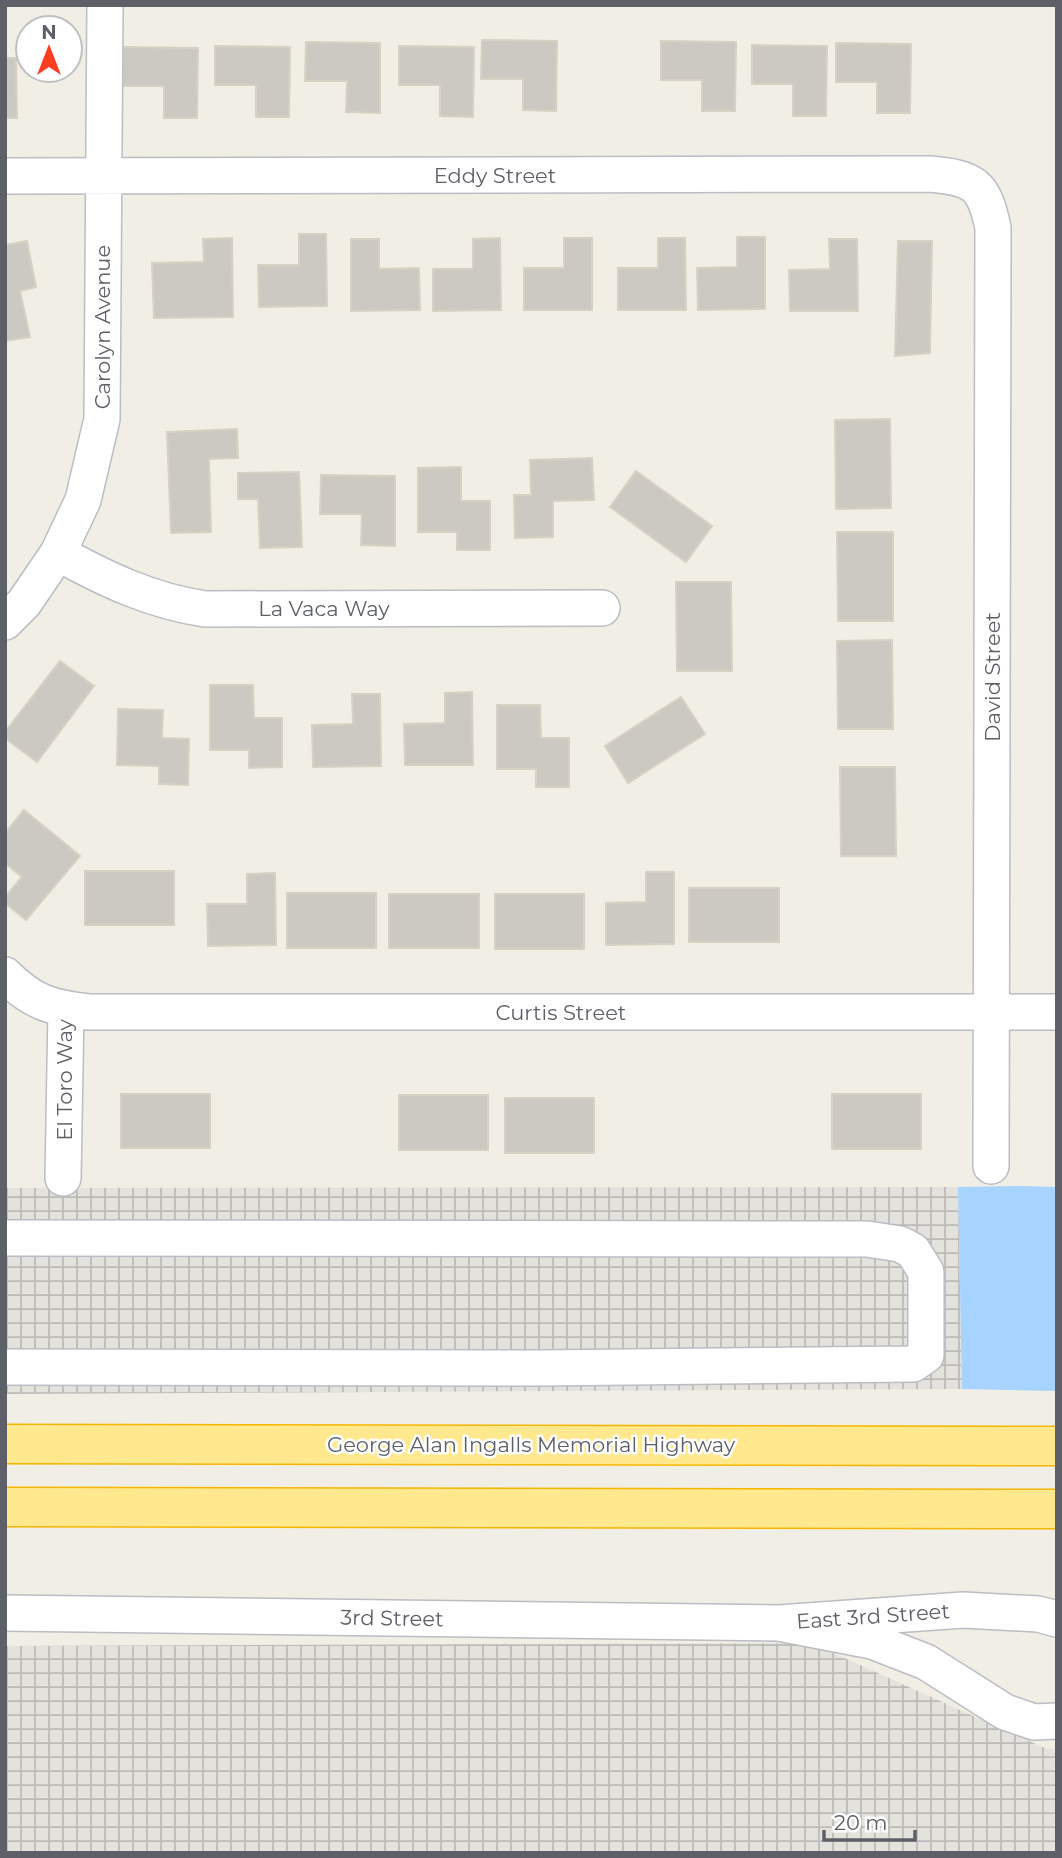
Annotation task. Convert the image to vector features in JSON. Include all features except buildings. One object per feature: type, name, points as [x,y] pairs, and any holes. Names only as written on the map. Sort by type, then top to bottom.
[{"type":"highway","name":"George Alan Ingalls Memorial Highway","points":[[5,1444],[1057,1446]]},
{"type":"highway","points":[[5,1507],[1057,1509]]},
{"type":"street","name":"Carolyn Avenue","points":[[5,622],[24,603],[58,553],[83,500],[102,419],[105,5]]},
{"type":"street","name":"Eddy Street","points":[[5,176],[930,174],[959,177],[981,191]]},
{"type":"street","name":"David Street","points":[[981,191],[993,229],[991,1166]]},
{"type":"street","name":"La Vaca Way","points":[[58,553],[139,593],[173,604],[205,608],[602,608]]},
{"type":"street","name":"El Toro Way","points":[[5,975],[39,1003],[66,1010],[64,1178]]},
{"type":"street","name":"Curtis Street","points":[[66,1010],[1057,1012]]},
{"type":"street","points":[[5,1238],[867,1239],[900,1244],[913,1251],[926,1272],[928,1320],[926,1355],[913,1364],[540,1368],[5,1367]]},
{"type":"street","name":"East 3rd Street","points":[[779,1623],[962,1610],[1038,1614],[1057,1619]]},
{"type":"street","name":"3rd Street","points":[[5,1613],[779,1623]]},
{"type":"street","name":"East 3rd Street","points":[[779,1623],[872,1641],[926,1662],[1005,1712],[1034,1722],[1057,1721]]},
{"type":"shaded area","points":[[958,1187],[962,1389],[5,1394],[5,1188]]},
{"type":"shaded area","points":[[811,1643],[1047,1749],[1057,1749],[1057,1853],[5,1853],[5,1646]]},
{"type":"water","points":[[958,1187],[1057,1187],[1057,1391],[962,1389]]}]
